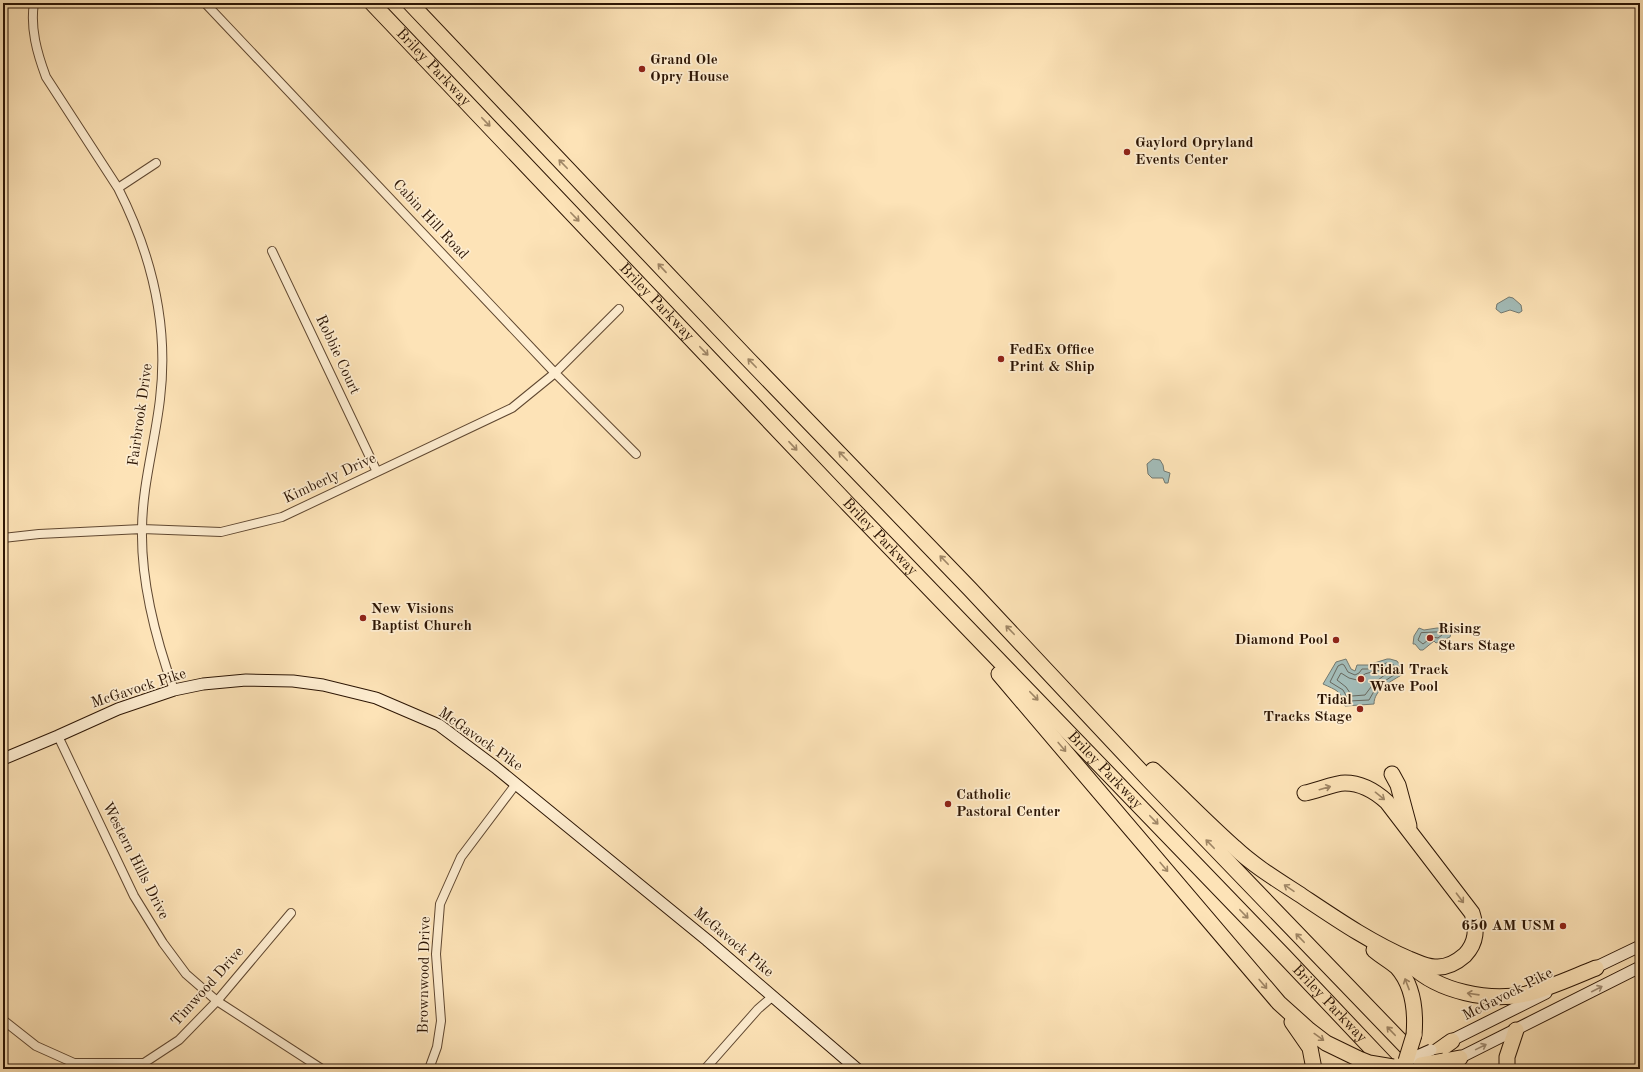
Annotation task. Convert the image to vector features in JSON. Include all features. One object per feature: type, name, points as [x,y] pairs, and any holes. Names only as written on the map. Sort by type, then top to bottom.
[{"type":"highway","name":"Briley Parkway","points":[[372,3],[871,527],[1284,956],[1405,1067]]},
{"type":"highway","name":"Briley Parkway","points":[[410,3],[748,359],[870,483],[1037,658],[1149,780],[1405,1067]]},
{"type":"highway","points":[[871,527],[1026,704],[1279,1003],[1310,1048],[1314,1069]]},
{"type":"highway","points":[[1037,658],[1235,848],[1270,874],[1363,937],[1400,955],[1424,965],[1435,967],[1446,966],[1464,956],[1471,947],[1476,934],[1475,922],[1472,913],[1387,802],[1367,787],[1344,782],[1305,793]]},
{"type":"highway","points":[[1392,774],[1398,785],[1411,834]]},
{"type":"highway","points":[[1363,937],[1375,951],[1396,966],[1406,979],[1415,1007],[1414,1035],[1405,1067]]},
{"type":"highway","points":[[1400,955],[1413,968],[1446,988],[1473,994],[1513,996],[1526,994],[1542,990],[1596,968]]},
{"type":"highway","points":[[1279,1003],[1326,1043],[1369,1063],[1405,1067],[1439,1060],[1460,1058]]},
{"type":"highway","points":[[1507,1069],[1507,1057],[1516,1030]]},
{"type":"highway","points":[[1439,1060],[1452,1041]]},
{"type":"main road","name":"McGavock Pike","points":[[3,759],[114,710],[174,690],[203,684],[230,681],[269,680],[312,683],[354,692],[388,702],[439,725],[516,784],[707,940],[857,1069]]},
{"type":"main road","name":"McGavock Pike","points":[[1452,1041],[1640,946]]},
{"type":"main road","points":[[1460,1058],[1640,967]]},
{"type":"street","name":"Fairbrook Drive","points":[[34,3],[32,14],[35,40],[39,58],[46,77],[118,188],[139,235],[156,296],[162,335],[162,381],[156,427],[146,483],[142,529],[145,570],[152,614],[162,653],[174,690]]},
{"type":"street","name":"Cabin Hill Road","points":[[206,3],[555,372],[636,454]]},
{"type":"street","points":[[118,188],[156,163]]},
{"type":"street","name":"Robbie Court","points":[[272,250],[377,472]]},
{"type":"street","name":"Kimberly Drive","points":[[3,538],[38,534],[142,529],[221,532],[282,517],[512,408],[555,372],[619,309]]},
{"type":"street","name":"Western Hills Drive","points":[[58,736],[134,896],[163,943],[186,974],[217,1001],[322,1069]]},
{"type":"street","name":"Brownwood Drive","points":[[429,1069],[438,1047],[441,1021],[436,954],[440,904],[461,857],[516,784]]},
{"type":"street","name":"Timwood Drive","points":[[3,1020],[36,1046],[74,1063],[144,1063],[179,1040],[217,1001],[291,913]]},
{"type":"street","points":[[705,1069],[758,1009],[772,996]]},
{"type":"water","points":[[1509,297],[1513,298],[1521,305],[1522,311],[1519,313],[1510,310],[1501,313],[1496,309],[1497,304]]},
{"type":"water","points":[[1153,459],[1160,460],[1164,471],[1170,473],[1168,483],[1165,483],[1163,478],[1152,478],[1148,474],[1147,464]]},
{"type":"water","name":"Rising Stars Stage","points":[[1419,628],[1424,630],[1437,628],[1452,629],[1450,637],[1436,643],[1434,641],[1423,650],[1420,650],[1415,644],[1413,644],[1414,636]]},
{"type":"water","name":"Tidal Track Wave Pool","points":[[1346,659],[1351,669],[1355,671],[1357,665],[1368,665],[1390,659],[1397,661],[1403,674],[1380,690],[1374,704],[1345,706],[1342,697],[1338,692],[1323,684],[1336,662]]},
{"type":"place","name":"Grand Ole Opry House","points":[[642,69]]},
{"type":"place","name":"Gaylord Opryland Events Center","points":[[1127,152]]},
{"type":"place","name":"FedEx Office Print & Ship","points":[[1001,359]]},
{"type":"place","name":"New Visions Baptist Church","points":[[363,618]]},
{"type":"place","name":"Rising Stars Stage","points":[[1430,638]]},
{"type":"place","name":"Diamond Pool","points":[[1336,640]]},
{"type":"place","name":"Tidal Track Wave Pool","points":[[1361,679]]},
{"type":"place","name":"Tidal Tracks Stage","points":[[1360,709]]},
{"type":"place","name":"Catholic Pastoral Center","points":[[948,804]]},
{"type":"place","name":"650 AM USM","points":[[1563,926]]}]
